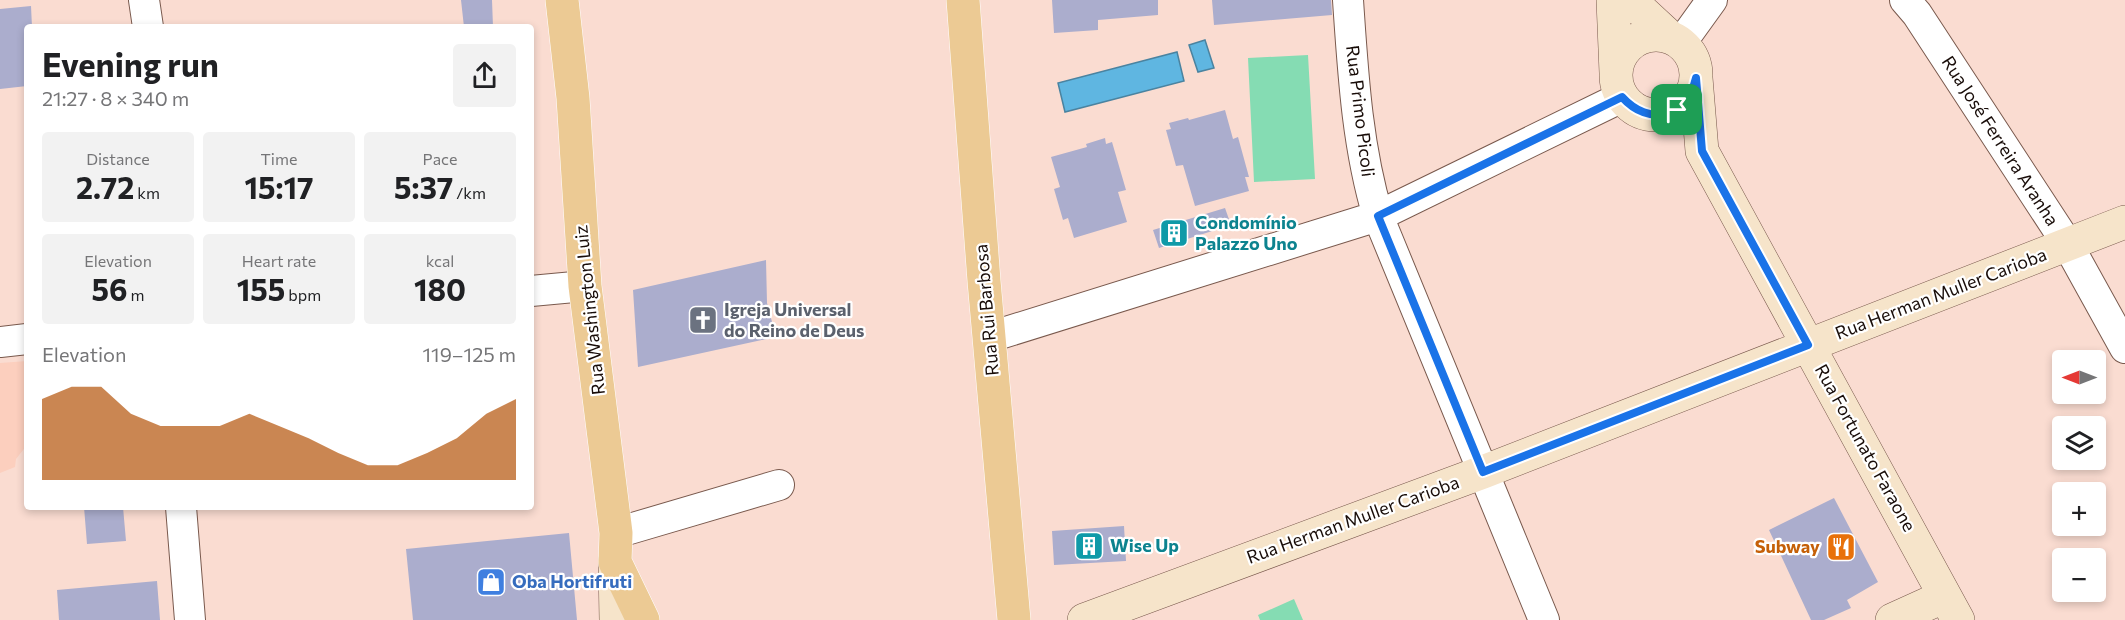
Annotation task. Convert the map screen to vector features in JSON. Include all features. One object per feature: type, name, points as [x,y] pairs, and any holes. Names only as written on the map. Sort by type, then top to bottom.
[{"type":"main road","name":"Rua Washington Luiz","points":[[562,0],[573,98],[585,286],[616,548],[616,620]]},
{"type":"main road","name":"Rua Rui Barbosa","points":[[963,0],[1014,620]]},
{"type":"main road","points":[[1613,0],[1623,92],[1702,151]]},
{"type":"main road","points":[[1630,0],[1690,53],[1695,65],[1702,151]]},
{"type":"main road","points":[[1676,40],[1658,35],[1645,36],[1634,41],[1624,50],[1618,61],[1623,92],[1641,112],[1653,115],[1666,114],[1677,110],[1687,101],[1696,78]]},
{"type":"main road","name":"Rua Fortunato Faraone","points":[[1702,151],[1952,608]]},
{"type":"main road","name":"Rua Herman Muller Carioba","points":[[1084,620],[1483,472],[2125,222]]},
{"type":"main road","points":[[616,548],[643,620]]},
{"type":"main road","points":[[1892,620],[1952,608]]},
{"type":"street","points":[[144,0],[148,24]]},
{"type":"street","name":"Rua Primo Picoli","points":[[1348,0],[1353,85],[1359,133],[1368,182],[1378,216],[1544,620]]},
{"type":"street","points":[[1676,40],[1712,0]]},
{"type":"street","name":"Rua José Ferreira Aranha","points":[[1905,0],[1917,14],[2068,245],[2125,348]]},
{"type":"street","points":[[990,337],[1378,216],[1623,92]]},
{"type":"street","points":[[534,291],[585,286]]},
{"type":"street","points":[[0,342],[24,339]]},
{"type":"street","points":[[616,548],[779,484]]},
{"type":"street","points":[[181,510],[190,620]]},
{"type":"shaded area","points":[[24,361],[24,449],[16,459],[15,467],[0,473],[0,363]]},
{"type":"green space","points":[[1308,55],[1315,179],[1254,182],[1248,58]]},
{"type":"green space","points":[[1294,599],[1303,620],[1260,620],[1258,615]]},
{"type":"water","points":[[1205,40],[1214,68],[1198,72],[1189,45]]},
{"type":"water","points":[[1177,52],[1184,81],[1065,112],[1058,83]]},
{"type":"building","points":[[461,0],[492,0],[493,24],[464,24]]},
{"type":"building","points":[[1052,0],[1158,0],[1158,15],[1098,20],[1098,30],[1054,33]]},
{"type":"building","points":[[1212,0],[1331,0],[1332,15],[1214,25]]},
{"type":"building","points":[[31,6],[32,24],[24,24],[24,86],[0,89],[0,9]]},
{"type":"building","points":[[1225,110],[1233,139],[1238,137],[1249,177],[1245,177],[1249,191],[1195,206],[1183,165],[1176,166],[1166,130],[1171,129],[1169,123]]},
{"type":"building","points":[[1105,138],[1106,144],[1112,142],[1126,190],[1118,192],[1127,222],[1074,238],[1068,218],[1063,220],[1054,189],[1060,187],[1051,157],[1087,147],[1086,144]]},
{"type":"building","points":[[1225,208],[1231,225],[1159,248],[1153,230]]},
{"type":"building","name":"Igreja Universal do Reino de Deus","points":[[766,260],[767,303],[776,337],[638,367],[633,290]]},
{"type":"building","points":[[1834,498],[1878,582],[1847,600],[1851,608],[1824,620],[1811,620],[1769,530]]},
{"type":"building","points":[[84,510],[123,510],[126,541],[87,544]]},
{"type":"building","name":"Wise Up","points":[[1124,526],[1126,561],[1054,565],[1052,531]]},
{"type":"building","name":"Oba Hortifruti","points":[[569,533],[577,620],[413,620],[406,549]]},
{"type":"building","points":[[157,581],[160,620],[59,620],[57,590]]},
{"type":"place","name":"Condomínio Palazzo Uno","points":[[1174,233]]},
{"type":"place","name":"Igreja Universal do Reino de Deus","points":[[703,320]]},
{"type":"place","name":"Wise Up","points":[[1089,546]]},
{"type":"place","name":"Subway","points":[[1841,547]]},
{"type":"place","name":"Oba Hortifruti","points":[[491,582]]},
{"type":"route","points":[[1696,78],[1702,151],[1808,345],[1483,472],[1378,216],[1622,97],[1641,112],[1653,115],[1677,110],[1687,101],[1696,78]]}]
